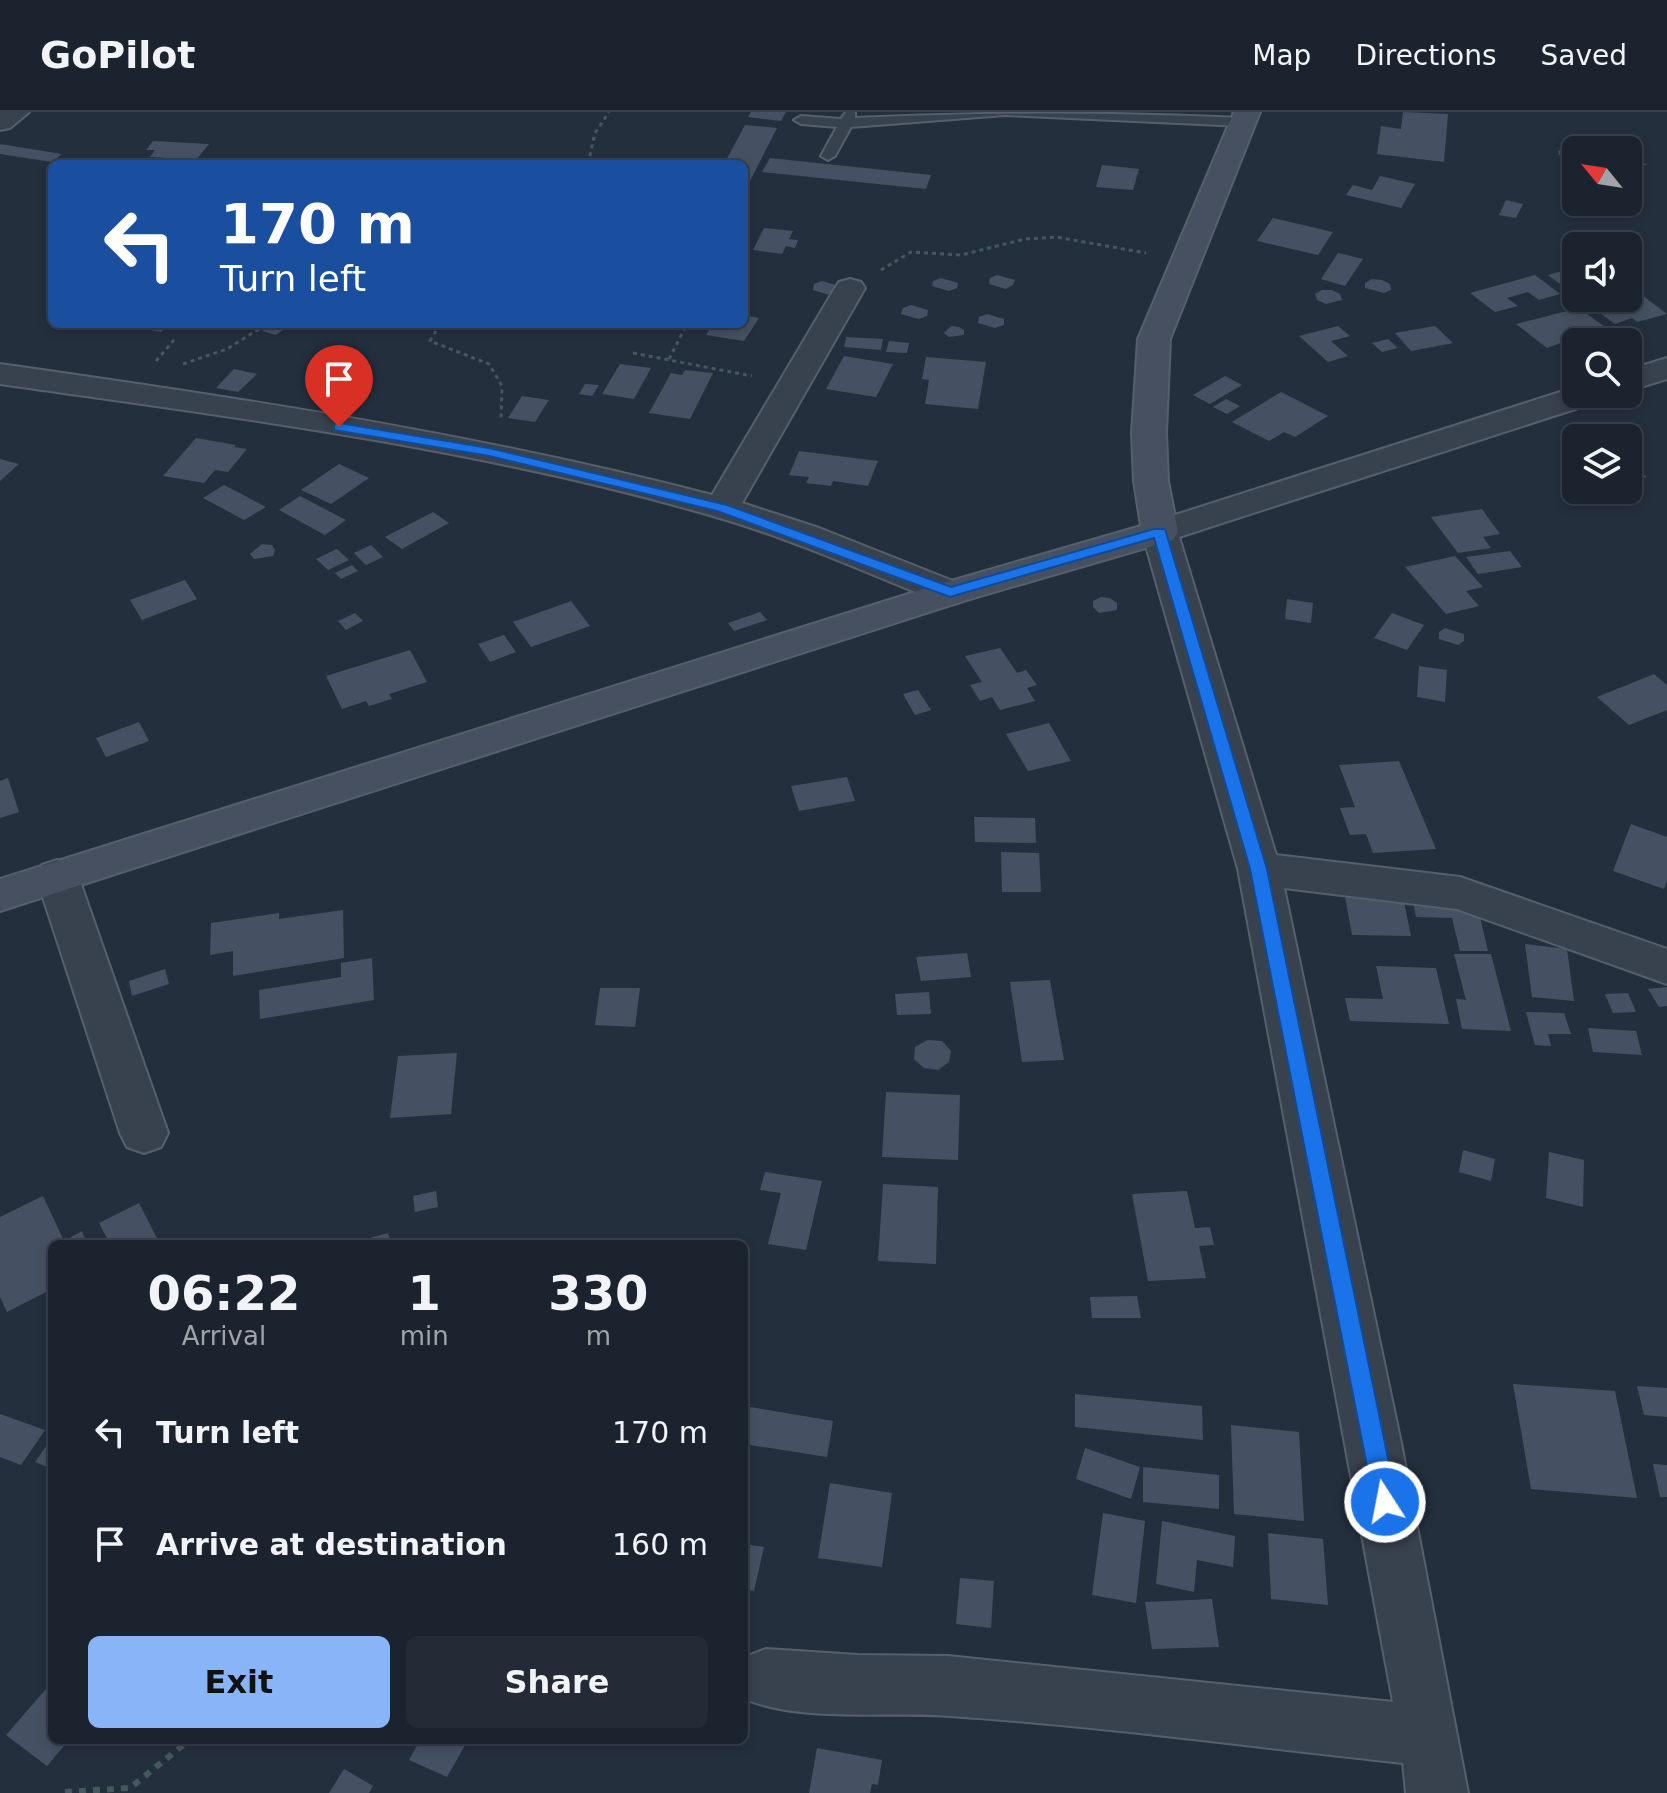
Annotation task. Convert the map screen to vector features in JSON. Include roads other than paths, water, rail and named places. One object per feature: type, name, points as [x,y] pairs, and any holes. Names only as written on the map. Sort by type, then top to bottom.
[{"type":"street","points":[[0,122],[16,112]]},
{"type":"street","points":[[1244,117],[1154,339],[1149,433],[1151,481],[1160,532],[1259,869],[1374,1443],[1437,1793]]},
{"type":"street","points":[[722,508],[850,288]]},
{"type":"street","points":[[1642,376],[1667,368]]},
{"type":"street","points":[[0,374],[129,392],[489,452],[722,508],[950,593]]},
{"type":"street","points":[[0,895],[950,593],[1160,532],[1562,402]]},
{"type":"street","points":[[1259,869],[1460,893],[1667,967]]},
{"type":"street","points":[[57,876],[144,1133]]},
{"type":"street","points":[[766,1678],[858,1685],[948,1686],[1429,1736]]},
{"type":"lane","points":[[801,120],[1001,112]]},
{"type":"lane","points":[[1009,112],[1244,117]]},
{"type":"lane","points":[[828,156],[848,118]]}]
